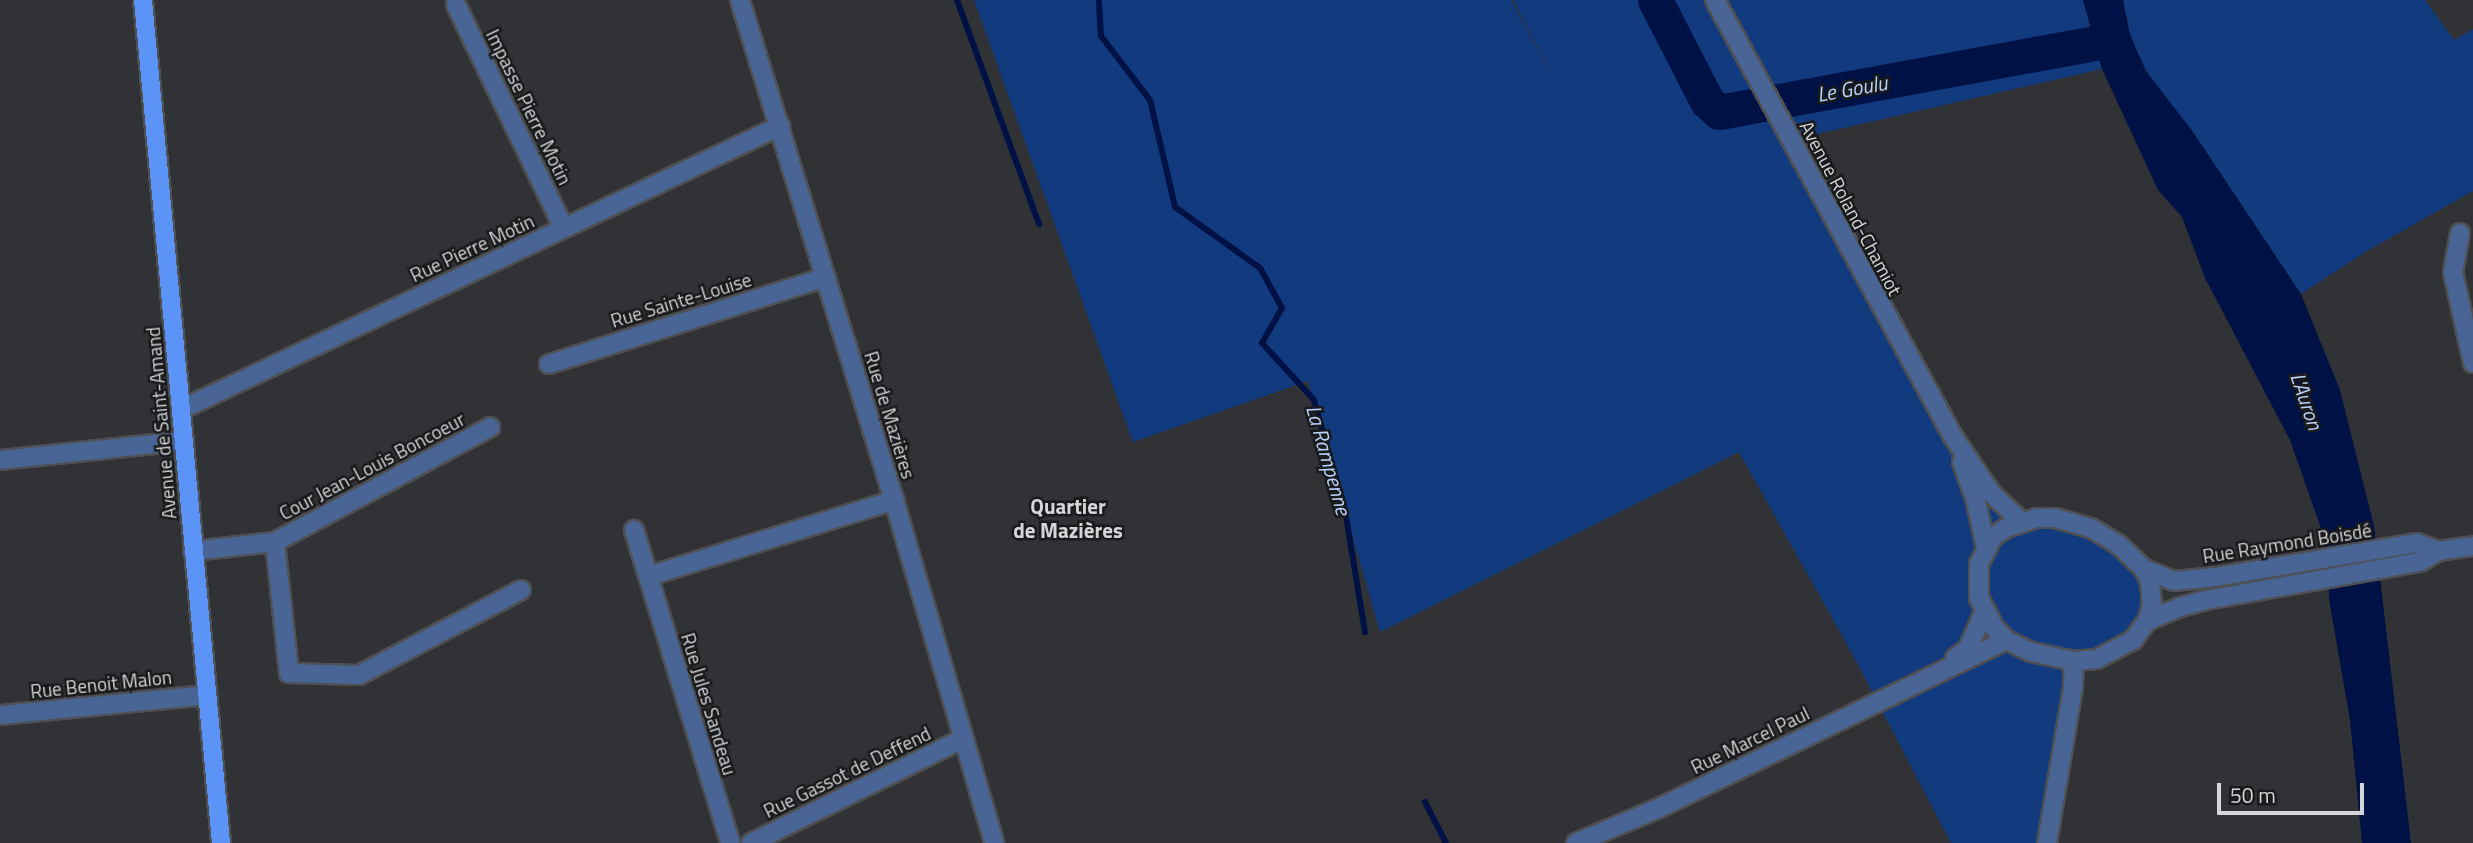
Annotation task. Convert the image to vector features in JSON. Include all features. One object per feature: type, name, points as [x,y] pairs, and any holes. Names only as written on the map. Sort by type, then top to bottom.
[{"type":"main road","name":"Avenue de Saint-Amand","points":[[143,0],[221,843]]},
{"type":"street","name":"Rue de Mazières","points":[[740,0],[894,500],[994,843]]},
{"type":"street","name":"Avenue Roland-Chamiot","points":[[1716,0],[1952,435],[1991,493],[2022,522]]},
{"type":"street","name":"Impasse Pierre Motin","points":[[456,5],[564,228]]},
{"type":"street","name":"Rue Pierre Motin","points":[[182,409],[780,126]]},
{"type":"street","points":[[2460,233],[2453,272],[2473,363]]},
{"type":"street","name":"Rue Sainte-Louise","points":[[549,364],[826,277]]},
{"type":"street","name":"Cour Jean-Louis Boncoeur","points":[[194,551],[275,542],[490,427]]},
{"type":"street","name":"Avenue Roland-Chamiot","points":[[1952,435],[1975,497],[1986,548]]},
{"type":"street","points":[[0,460],[184,441]]},
{"type":"street","points":[[649,576],[894,500]]},
{"type":"street","points":[[2055,517],[2091,528],[2118,544],[2144,569],[2150,582],[2152,605],[2147,621],[2133,640],[2096,659],[2074,662],[2031,652],[2006,640],[1984,612],[1977,580],[1979,564],[1993,537],[2022,522],[2055,517]]},
{"type":"street","name":"Rue Jules Sandeau","points":[[634,530],[730,843]]},
{"type":"street","name":"Cour Jean-Louis Boncoeur","points":[[275,542],[289,673],[359,675],[521,590]]},
{"type":"street","name":"Rue Raymond Boisdé","points":[[2144,569],[2174,581],[2417,542],[2438,551]]},
{"type":"street","name":"Rue Raymond Boisdé","points":[[2147,621],[2193,604],[2420,562],[2438,551],[2473,546]]},
{"type":"street","name":"Rue Marcel Paul","points":[[1941,669],[1968,649],[1984,612]]},
{"type":"street","name":"Rue Marcel Paul","points":[[1576,843],[1657,809],[1941,669],[2006,640]]},
{"type":"street","points":[[2047,843],[2073,687],[2074,662]]},
{"type":"street","name":"Rue Benoit Malon","points":[[0,715],[206,695]]},
{"type":"street","name":"Rue Gassot de Deffend","points":[[751,843],[962,739]]},
{"type":"shaded area","points":[[974,0],[1511,0],[1559,89],[1513,0],[2083,0],[2102,69],[1791,140],[1952,435],[2022,521],[2091,528],[2144,569],[2152,605],[2133,640],[2074,662],[2047,843],[1951,843],[1854,657],[1739,452],[1380,632],[1308,381],[1133,442]]},
{"type":"shaded area","points":[[2123,0],[2425,0],[2454,40],[2473,29],[2473,191],[2367,251],[2301,294],[2193,132],[2146,71],[2130,35]]},
{"type":"water","name":"L'Auron","points":[[2083,0],[2123,0],[2130,35],[2146,71],[2193,132],[2301,294],[2340,390],[2374,526],[2411,843],[2362,843],[2350,720],[2330,605],[2323,534],[2290,440],[2205,278],[2182,217],[2158,190],[2102,69]]},
{"type":"waterway","points":[[957,0],[1039,224]]},
{"type":"waterway","name":"La Rampenne","points":[[1099,0],[1101,36],[1150,100],[1175,207],[1260,268],[1282,308],[1262,343],[1314,400],[1345,510],[1365,632]]},
{"type":"waterway","name":"Le Goulu","points":[[1655,0],[1707,101],[1719,112],[2113,40]]},
{"type":"waterway","name":"La Rampenne","points":[[1425,802],[1446,843]]},
{"type":"district","name":"Quartier de Mazières","points":[[1068,518]]}]
